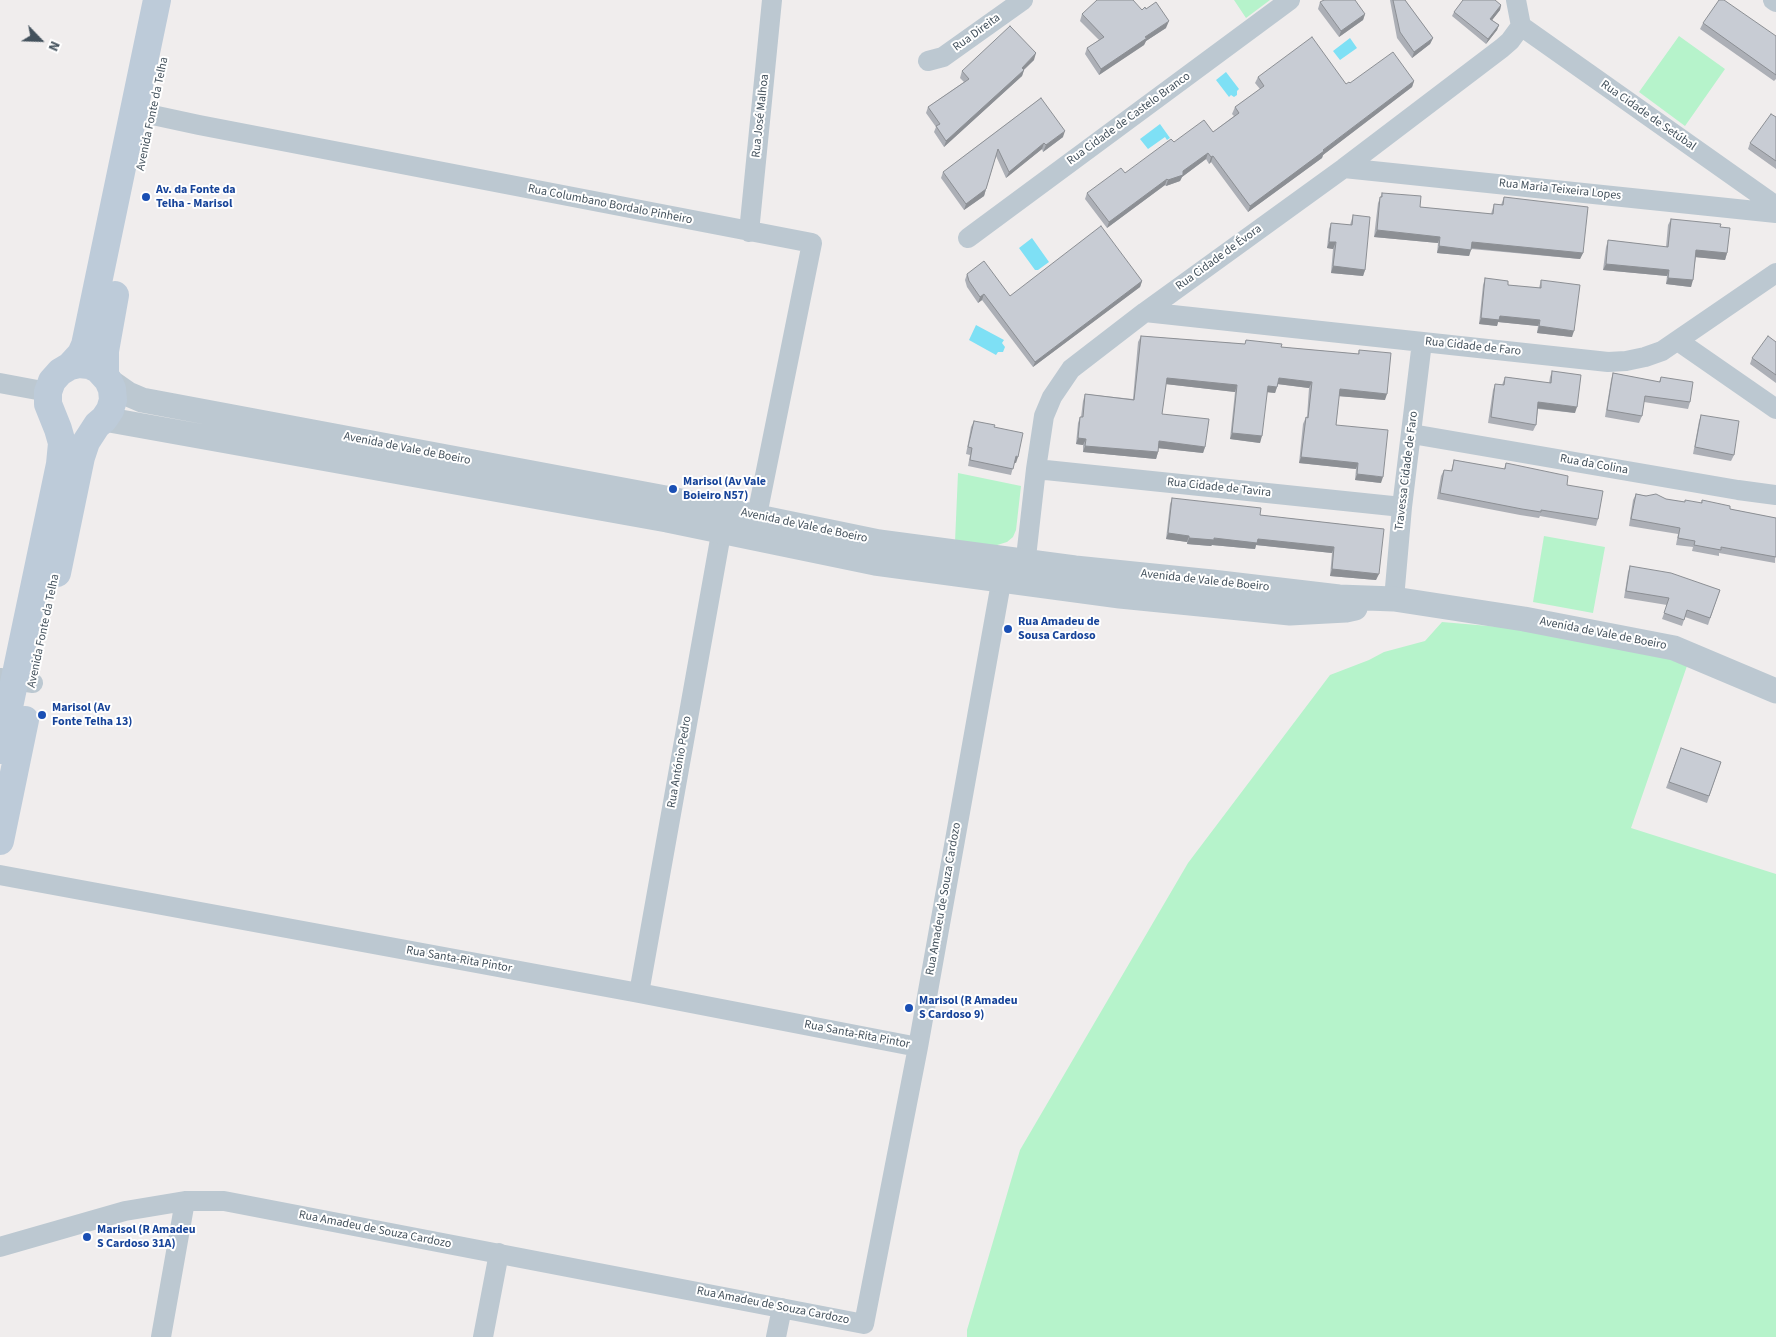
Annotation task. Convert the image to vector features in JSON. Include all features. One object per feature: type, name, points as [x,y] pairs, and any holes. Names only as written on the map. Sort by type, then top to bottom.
[{"type":"main road","name":"Avenida Fonte da Telha","points":[[0,841],[16,680],[86,442],[110,410],[113,400],[112,389],[106,377],[105,351],[143,113],[157,0]]},
{"type":"main road","name":"Avenida Fonte da Telha","points":[[0,750],[60,464],[62,443],[50,403],[52,381],[81,354],[86,340],[143,113],[176,0]]},
{"type":"main road","points":[[70,366],[79,364],[89,365],[98,369],[106,377]]},
{"type":"main road","points":[[50,403],[61,424],[73,429],[86,429],[101,422]]},
{"type":"street","name":"Rua José Malhoa","points":[[749,232],[772,0]]},
{"type":"street","name":"Rua Direita","points":[[928,61],[943,58],[1023,0]]},
{"type":"street","name":"Rua Cidade de Castelo Branco","points":[[968,238],[1290,0]]},
{"type":"street","points":[[1516,0],[1521,26]]},
{"type":"street","name":"Rua Cidade de Évora","points":[[1014,571],[1036,469],[1044,416],[1052,397],[1071,369],[1145,312],[1344,168],[1502,48],[1521,26]]},
{"type":"street","name":"Rua Cidade de Setúbal","points":[[1521,26],[1776,206]]},
{"type":"street","name":"Rua Columbano Bordalo Pinheiro","points":[[143,113],[199,126],[812,243],[755,527]]},
{"type":"street","name":"Rua Maria Teixeira Lopes","points":[[1344,168],[1776,213]]},
{"type":"street","name":"Rua Cidade de Faro","points":[[1145,312],[1608,362],[1626,361],[1662,351],[1776,273]]},
{"type":"street","points":[[1678,340],[1776,409]]},
{"type":"street","name":"Travessa Cidade de Faro","points":[[1394,599],[1402,507],[1422,342]]},
{"type":"street","name":"Avenida de Vale de Boeiro","points":[[106,377],[128,394],[142,400],[755,527],[879,542],[1014,571],[1075,568],[1291,590],[1339,597],[1394,599],[1524,619],[1674,648],[1776,691]]},
{"type":"street","points":[[0,383],[50,403]]},
{"type":"street","name":"Avenida de Vale de Boeiro","points":[[101,422],[667,520],[724,520]]},
{"type":"street","name":"Rua da Colina","points":[[1412,434],[1718,487],[1776,495]]},
{"type":"street","name":"Rua Cidade de Tavira","points":[[1036,469],[1402,507]]},
{"type":"street","name":"Rua António Pedro","points":[[639,993],[724,520]]},
{"type":"street","name":"Rua Amadeu de Souza Cardozo","points":[[0,1247],[125,1211],[184,1201],[224,1201],[864,1324],[1014,571]]},
{"type":"street","name":"Rua Santa-Rita Pintor","points":[[0,876],[639,993],[918,1047]]},
{"type":"street","points":[[161,1337],[184,1201]]},
{"type":"street","points":[[483,1337],[499,1253]]},
{"type":"street","points":[[776,1337],[782,1308]]},
{"type":"green space","points":[[1234,0],[1270,0],[1246,18]]},
{"type":"green space","points":[[1679,36],[1725,69],[1685,126],[1639,92]]},
{"type":"green space","points":[[958,473],[1021,486],[1016,530],[1013,537],[1007,542],[994,546],[955,542]]},
{"type":"green space","points":[[1544,536],[1605,547],[1593,613],[1533,602]]},
{"type":"green space","points":[[1442,622],[1535,630],[1688,663],[1631,828],[1776,874],[1776,1337],[967,1337],[967,1330],[1020,1150],[1188,863],[1330,675],[1384,652],[1425,641]]},
{"type":"water","points":[[1350,38],[1357,48],[1340,60],[1333,51]]},
{"type":"water","points":[[1226,72],[1239,89],[1234,97],[1231,95],[1229,97],[1216,80]]},
{"type":"water","points":[[1160,124],[1170,138],[1167,140],[1165,137],[1148,149],[1140,139]]},
{"type":"water","points":[[1032,238],[1049,262],[1038,270],[1035,270],[1019,248]]},
{"type":"water","points":[[976,325],[1004,340],[1002,343],[1005,347],[1003,352],[998,352],[996,355],[969,340]]},
{"type":"building","points":[[1097,0],[1133,0],[1142,10],[1156,2],[1169,21],[1101,69],[1087,48],[1104,37],[1082,14]]},
{"type":"building","points":[[1324,0],[1355,0],[1365,14],[1341,31],[1320,2]]},
{"type":"building","points":[[1393,0],[1405,0],[1433,38],[1414,52],[1400,32]]},
{"type":"building","points":[[1463,0],[1495,0],[1501,5],[1490,19],[1499,25],[1488,39],[1454,12]]},
{"type":"building","points":[[1719,0],[1724,0],[1776,36],[1776,75],[1703,23]]},
{"type":"building","points":[[1010,26],[1036,53],[1022,68],[1024,70],[946,141],[936,126],[940,124],[928,107],[969,79],[962,71]]},
{"type":"building","points":[[1312,37],[1346,84],[1393,52],[1414,81],[1250,206],[1213,156],[1211,157],[1208,153],[1183,171],[1183,175],[1167,179],[1109,222],[1087,193],[1121,168],[1125,173],[1171,139],[1174,142],[1204,120],[1213,132],[1239,113],[1235,107],[1264,86],[1258,77]]},
{"type":"building","points":[[1041,98],[1065,131],[1046,145],[1044,143],[1009,172],[998,149],[986,189],[966,204],[943,172]]},
{"type":"building","points":[[1771,114],[1776,117],[1776,161],[1750,143]]},
{"type":"building","points":[[1382,193],[1421,196],[1420,207],[1493,214],[1494,204],[1503,205],[1504,197],[1588,207],[1583,253],[1472,242],[1471,250],[1439,246],[1440,237],[1377,230]]},
{"type":"building","points":[[1353,215],[1370,217],[1365,270],[1333,266],[1336,242],[1329,242],[1331,223],[1352,225]]},
{"type":"building","points":[[1671,219],[1721,224],[1720,227],[1730,228],[1727,253],[1696,250],[1693,280],[1668,278],[1669,270],[1606,264],[1608,240],[1668,247]]},
{"type":"building","points":[[1101,226],[1142,281],[1035,362],[984,294],[980,297],[969,281],[967,274],[984,261],[1010,296]]},
{"type":"building","points":[[1485,278],[1508,281],[1508,285],[1541,288],[1541,280],[1580,285],[1574,331],[1539,326],[1540,320],[1500,316],[1499,320],[1481,318]]},
{"type":"building","points":[[1141,336],[1245,344],[1246,340],[1282,344],[1281,347],[1359,354],[1359,350],[1391,353],[1387,394],[1340,389],[1336,425],[1388,430],[1383,477],[1357,474],[1358,463],[1301,457],[1312,382],[1279,378],[1277,387],[1268,386],[1262,436],[1232,433],[1237,385],[1167,378],[1162,414],[1209,419],[1205,447],[1159,441],[1158,452],[1085,446],[1086,439],[1078,438],[1080,417],[1083,417],[1085,394],[1134,400]]},
{"type":"building","points":[[1768,336],[1776,342],[1776,375],[1752,358]]},
{"type":"building","points":[[1552,371],[1581,375],[1577,407],[1538,402],[1536,425],[1491,417],[1495,384],[1504,385],[1505,377],[1551,383]]},
{"type":"building","points":[[1613,373],[1660,382],[1661,377],[1693,382],[1690,402],[1645,396],[1642,416],[1607,410]]},
{"type":"building","points":[[1701,415],[1739,421],[1734,455],[1695,447]]},
{"type":"building","points":[[974,421],[1023,433],[1018,457],[1016,456],[1013,469],[970,460],[972,448],[968,447]]},
{"type":"building","points":[[1454,460],[1505,469],[1506,463],[1568,476],[1567,485],[1603,491],[1598,519],[1522,509],[1440,493],[1444,470],[1452,471]]},
{"type":"building","points":[[1636,494],[1646,496],[1656,494],[1666,499],[1685,502],[1685,500],[1702,503],[1702,500],[1730,506],[1730,509],[1776,518],[1776,557],[1721,547],[1721,550],[1694,545],[1695,541],[1678,538],[1680,528],[1631,519]]},
{"type":"building","points":[[1172,498],[1261,508],[1260,515],[1384,529],[1379,574],[1332,569],[1334,547],[1258,539],[1257,543],[1214,538],[1214,540],[1189,538],[1189,536],[1168,533]]},
{"type":"building","points":[[1630,566],[1671,573],[1720,590],[1710,618],[1687,610],[1684,620],[1664,613],[1669,598],[1626,591]]},
{"type":"building","points":[[1681,748],[1721,762],[1709,796],[1669,782]]},
{"type":"place","name":"Av. da Fonte da Telha - Marisol","points":[[146,197]]},
{"type":"place","name":"Marisol (Av Vale Boieiro N57)","points":[[673,489]]},
{"type":"place","name":"Rua Amadeu de Sousa Cardoso","points":[[1008,629]]},
{"type":"place","name":"Marisol (Av Fonte Telha 13)","points":[[42,715]]},
{"type":"place","name":"Marisol (R Amadeu S Cardoso 9)","points":[[909,1008]]},
{"type":"place","name":"Marisol (R Amadeu S Cardoso 31A)","points":[[87,1237]]}]
